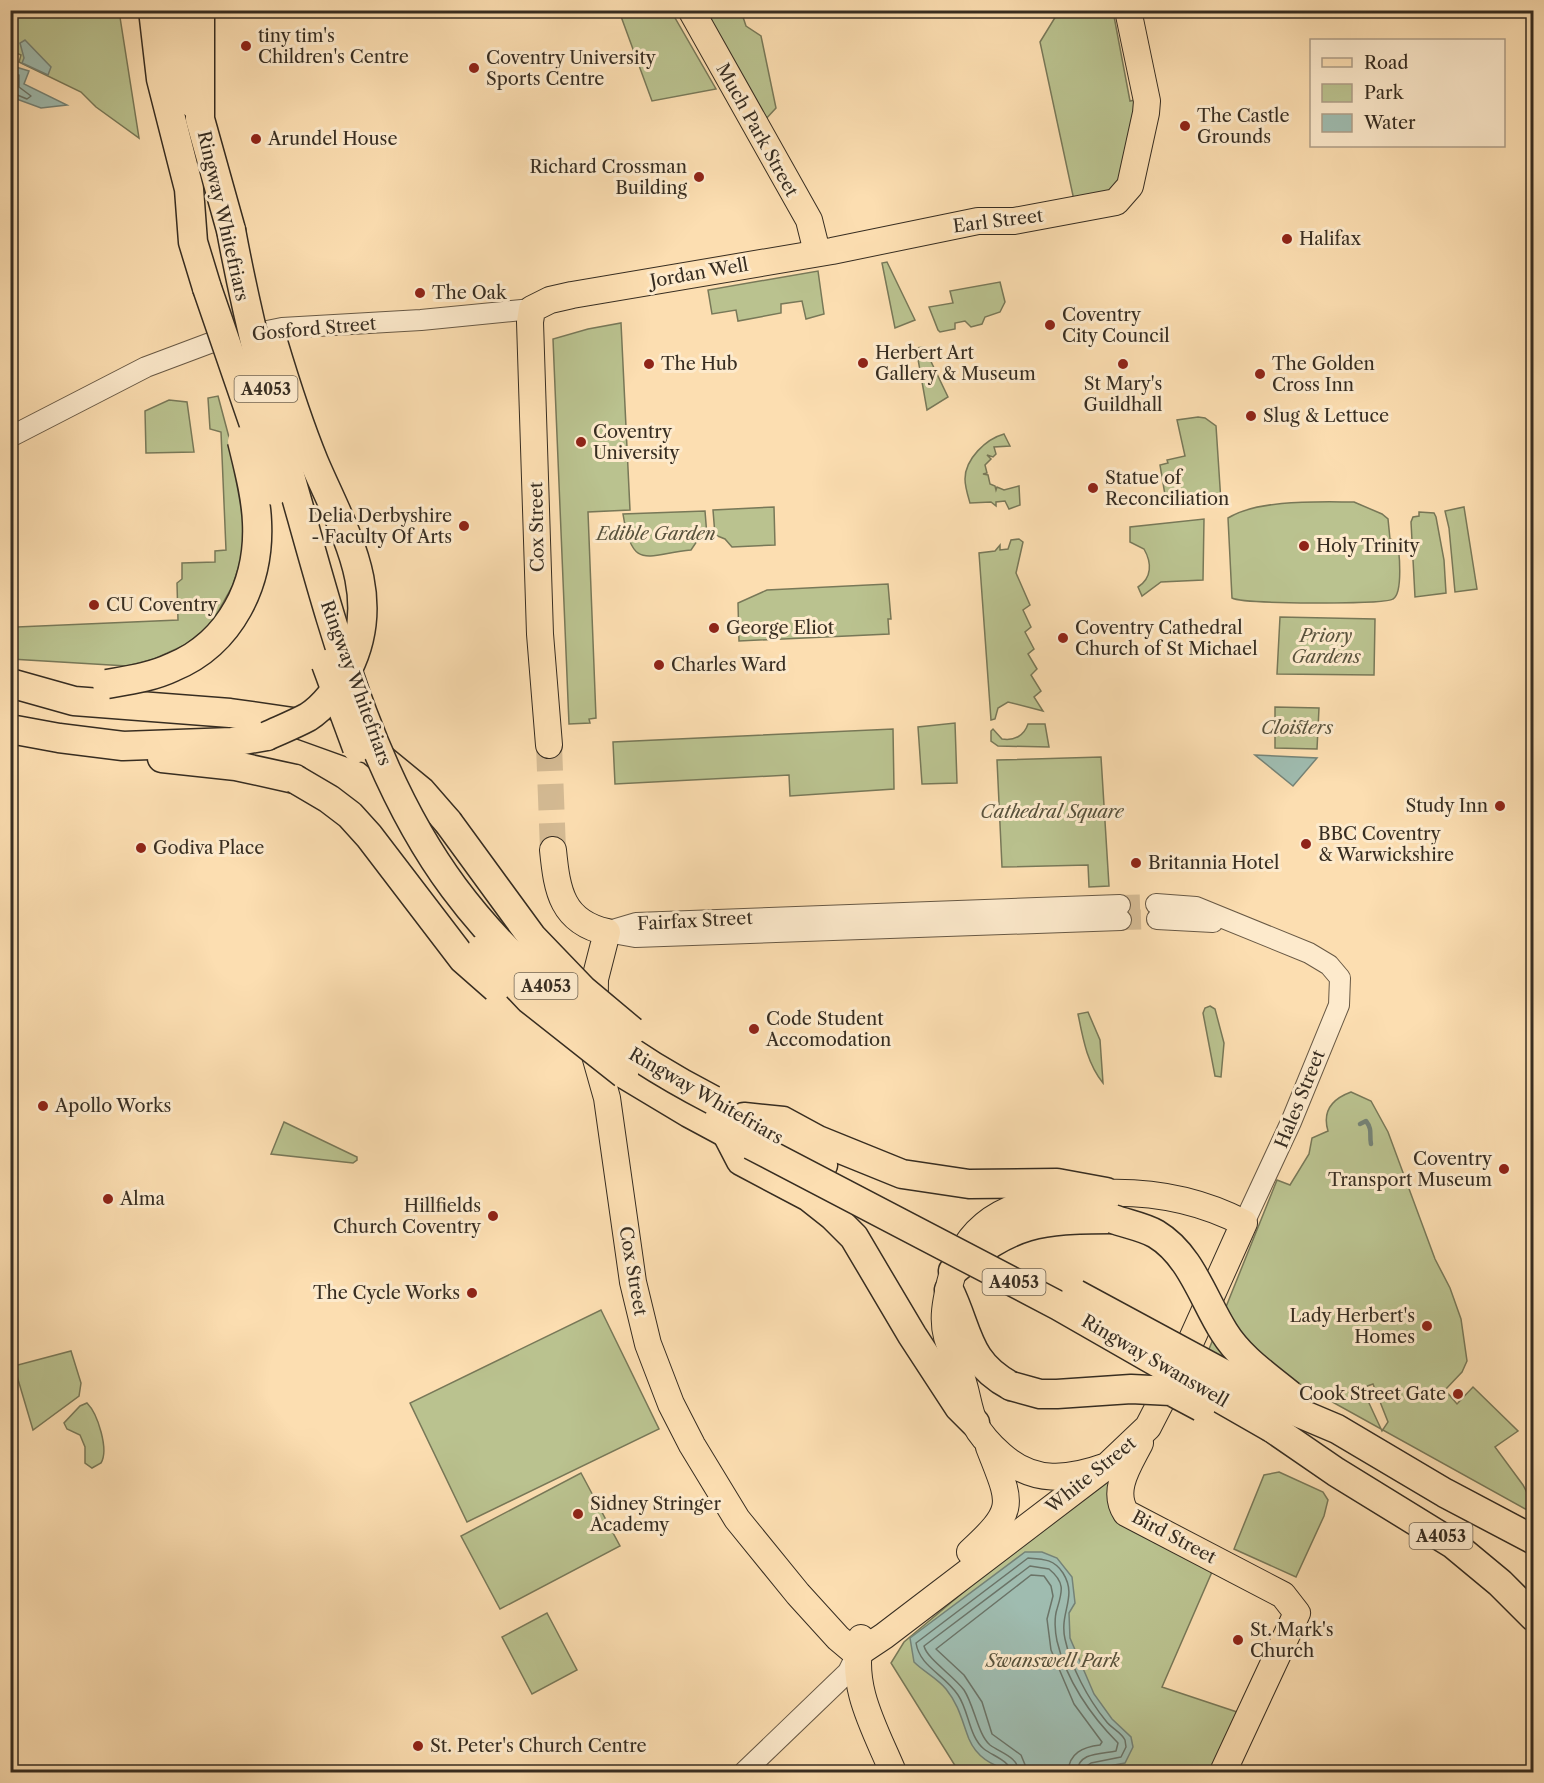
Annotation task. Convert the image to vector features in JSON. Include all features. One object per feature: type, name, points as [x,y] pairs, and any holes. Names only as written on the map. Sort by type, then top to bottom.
[{"type":"highway","points":[[134,10],[142,80],[171,196],[193,242]]},
{"type":"highway","name":"Ringway Whitefriars","points":[[153,10],[161,79],[189,189],[193,242],[207,288],[259,439],[303,593],[338,704],[374,785],[414,860],[463,929],[529,999],[624,1074],[740,1132],[823,1165]]},
{"type":"highway","points":[[177,10],[177,34],[183,77],[200,119]]},
{"type":"highway","name":"Ringway Whitefriars","points":[[200,10],[200,119],[231,230],[246,311],[328,613],[380,754],[411,818],[453,886],[496,939],[554,993],[617,1044],[663,1074],[713,1100],[740,1132]]},
{"type":"highway","points":[[10,729],[123,746],[232,742],[267,736],[309,716],[339,686],[356,654],[363,628],[365,601],[358,570],[291,401],[269,331],[231,230]]},
{"type":"highway","points":[[12,683],[107,684],[145,678],[175,667],[214,642],[236,614],[251,576],[256,550],[257,520],[244,450],[207,288]]},
{"type":"highway","points":[[12,683],[74,701],[230,713],[293,722],[371,750],[421,791],[448,822],[532,937],[583,990],[633,1032],[687,1066],[713,1100]]},
{"type":"highway","points":[[123,746],[163,758],[236,766],[295,779],[329,799],[350,815],[369,836],[463,959],[583,1064],[624,1074]]},
{"type":"highway","points":[[982,1434],[959,1407],[912,1335],[879,1275],[854,1237],[809,1197],[741,1161],[740,1132],[783,1121],[818,1140],[902,1174],[944,1182],[1057,1183],[1109,1206],[1169,1243],[1196,1281],[1224,1333],[1240,1354],[1279,1418]]},
{"type":"highway","name":"Ringway Swanswell","points":[[740,1132],[1059,1306],[1279,1418],[1337,1429],[1520,1527],[1533,1540]]},
{"type":"highway","name":"Ringway Swanswell","points":[[823,1165],[1069,1290],[1279,1418],[1336,1472],[1453,1544],[1500,1583],[1533,1617]]},
{"type":"highway","points":[[1109,1206],[1010,1231],[951,1280],[970,1348],[977,1359],[992,1374],[1011,1386],[1040,1394],[1131,1389],[1171,1391],[1279,1418]]},
{"type":"main road","name":"Much Park Street","points":[[690,10],[809,220],[817,252]]},
{"type":"main road","name":"Earl Street","points":[[868,244],[978,221],[1014,221],[1101,206],[1116,202],[1126,194],[1140,149],[1147,101],[1128,10]]},
{"type":"main road","name":"Jordan Well","points":[[532,309],[550,300],[572,295],[868,244]]},
{"type":"main road","name":"Cox Street","points":[[532,309],[530,322],[540,634],[549,745]]},
{"type":"main road","points":[[553,850],[559,891],[568,910],[582,923],[606,932]]},
{"type":"main road","name":"Cox Street","points":[[606,932],[595,979],[594,1052],[607,1098],[633,1282],[648,1344],[676,1414],[737,1519],[798,1594],[838,1638],[857,1654]]},
{"type":"main road","points":[[1109,1206],[1140,1192],[1178,1198],[1226,1214],[1244,1223]]},
{"type":"main road","name":"White Street","points":[[857,1654],[884,1636],[1107,1466],[1148,1427],[1182,1361],[1244,1223]]},
{"type":"main road","points":[[892,1773],[860,1694],[857,1654],[862,1636],[879,1620],[970,1552],[995,1528],[1008,1500],[1006,1488],[982,1434],[947,1336],[944,1311],[951,1280]]},
{"type":"main road","name":"Bird Street","points":[[1148,1427],[1120,1488],[1120,1503],[1126,1513],[1283,1595],[1297,1613],[1223,1773]]},
{"type":"main road","points":[[982,1434],[1012,1464],[1041,1476],[1066,1478],[1107,1466]]},
{"type":"street","name":"Gosford Street","points":[[10,437],[146,367],[177,353],[218,341],[282,328],[421,320],[532,309]]},
{"type":"street","name":"Hales Street","points":[[1157,911],[1231,923],[1309,953],[1323,959],[1337,972],[1341,985],[1339,1005],[1291,1122],[1244,1223]]},
{"type":"street","name":"Fairfax Street","points":[[606,932],[635,938],[1121,913]]},
{"type":"street","points":[[744,1773],[848,1672],[857,1654]]},
{"type":"green space","points":[[10,11],[119,11],[139,138],[96,107],[81,92],[19,62],[21,55],[11,51]]},
{"type":"green space","points":[[619,11],[671,11],[716,89],[652,101]]},
{"type":"green space","points":[[741,11],[746,26],[761,36],[776,108],[764,121],[710,18]]},
{"type":"green space","points":[[1059,11],[1113,11],[1130,101],[1140,99],[1122,186],[1075,205],[1040,42]]},
{"type":"green space","points":[[887,262],[915,320],[895,328],[882,263]]},
{"type":"green space","points":[[818,271],[824,314],[806,319],[802,301],[781,304],[781,313],[738,321],[736,310],[712,314],[708,290]]},
{"type":"green space","points":[[1000,282],[1005,302],[1000,312],[985,317],[982,324],[971,327],[965,321],[955,323],[955,329],[940,332],[938,330],[929,307],[953,303],[950,291]]},
{"type":"green space","points":[[621,323],[630,510],[588,512],[596,718],[589,719],[590,723],[569,724],[553,339]]},
{"type":"green space","points":[[924,347],[948,397],[927,410],[916,348]]},
{"type":"green space","points":[[218,396],[238,471],[244,505],[245,546],[233,585],[211,624],[185,645],[154,659],[127,666],[11,659],[10,620],[16,620],[17,627],[178,620],[177,583],[182,579],[182,563],[215,562],[215,551],[226,550],[221,432],[210,429],[208,398]]},
{"type":"green space","points":[[169,400],[187,402],[194,452],[146,453],[145,411]]},
{"type":"green space","points":[[1205,418],[1216,426],[1221,502],[1167,507],[1160,465],[1168,463],[1167,460],[1185,456],[1177,420]]},
{"type":"green space","points":[[1004,434],[1010,446],[994,447],[996,454],[993,457],[987,455],[991,459],[985,465],[987,473],[983,474],[988,475],[990,484],[995,486],[996,490],[997,487],[1004,490],[1019,486],[1020,505],[1009,509],[1005,501],[996,502],[996,506],[991,502],[970,503],[965,479],[969,464],[984,445]]},
{"type":"green space","points":[[1307,502],[1354,502],[1388,519],[1390,539],[1396,541],[1399,553],[1398,589],[1393,599],[1313,603],[1260,602],[1232,598],[1228,518],[1256,507]]},
{"type":"green space","points":[[774,507],[775,545],[732,547],[725,539],[715,535],[713,510]]},
{"type":"green space","points":[[1464,507],[1477,589],[1455,592],[1449,528],[1445,511]]},
{"type":"green space","name":"Edible Garden","points":[[705,511],[707,536],[697,541],[691,550],[653,556],[644,556],[631,545],[623,514]]},
{"type":"green space","points":[[1419,512],[1434,513],[1436,517],[1444,560],[1446,593],[1415,597],[1411,522],[1413,517],[1419,516]]},
{"type":"green space","points":[[1204,519],[1203,580],[1161,582],[1142,596],[1138,587],[1148,575],[1149,565],[1144,549],[1130,542],[1130,527]]},
{"type":"green space","points":[[1019,539],[1023,542],[1016,573],[1030,605],[1023,610],[1031,627],[1025,632],[1034,649],[1028,654],[1037,669],[1031,675],[1041,691],[1034,697],[1043,711],[1008,702],[998,708],[995,719],[991,720],[979,553],[995,551],[1000,545],[1000,550],[1008,549],[1011,540]]},
{"type":"green space","points":[[888,584],[891,619],[888,619],[889,634],[739,641],[738,603],[767,590]]},
{"type":"green space","name":"Priory Gardens","points":[[1280,617],[1375,619],[1374,675],[1277,674]]},
{"type":"green space","name":"Cloisters","points":[[1275,707],[1319,708],[1317,749],[1275,748]]},
{"type":"green space","points":[[955,723],[957,783],[922,784],[918,727]]},
{"type":"green space","points":[[1028,724],[1045,724],[1049,747],[998,746],[991,741],[993,729],[1002,739],[1011,739],[1021,735]]},
{"type":"green space","points":[[893,729],[894,789],[790,796],[789,775],[615,784],[613,742]]},
{"type":"green space","name":"Cathedral Square","points":[[1101,757],[1109,886],[1089,887],[1088,865],[1002,867],[997,760]]},
{"type":"green space","points":[[1210,1006],[1215,1009],[1224,1043],[1221,1077],[1215,1076],[1203,1013],[1205,1008]]},
{"type":"green space","points":[[1088,1012],[1100,1040],[1103,1083],[1089,1059],[1082,1033],[1078,1014]]},
{"type":"green space","points":[[1351,1092],[1371,1101],[1388,1132],[1435,1259],[1450,1288],[1461,1319],[1467,1361],[1462,1372],[1445,1390],[1457,1404],[1473,1387],[1518,1431],[1495,1447],[1523,1485],[1533,1504],[1529,1511],[1383,1430],[1388,1422],[1373,1384],[1362,1388],[1381,1429],[1291,1379],[1199,1374],[1277,1180],[1290,1185],[1309,1154],[1312,1138],[1328,1131],[1326,1117],[1330,1107],[1339,1098]]},
{"type":"green space","points":[[284,1122],[357,1157],[357,1160],[353,1163],[271,1154]]},
{"type":"green space","points":[[601,1310],[659,1429],[467,1522],[410,1403]]},
{"type":"green space","points":[[71,1351],[81,1383],[79,1396],[33,1430],[14,1366]]},
{"type":"green space","points":[[87,1403],[98,1423],[104,1450],[101,1463],[92,1468],[85,1463],[85,1447],[80,1435],[67,1429],[64,1423],[80,1406]]},
{"type":"green space","name":"Swanswell Park","points":[[1110,1469],[1115,1494],[1215,1565],[1162,1687],[1246,1715],[1217,1772],[959,1772],[891,1663],[904,1642]]},
{"type":"green space","points":[[1279,1472],[1323,1492],[1328,1500],[1324,1516],[1296,1577],[1234,1549],[1264,1475]]},
{"type":"green space","points":[[581,1473],[620,1546],[500,1609],[461,1536]]},
{"type":"green space","points":[[547,1613],[577,1670],[532,1694],[502,1637]]},
{"type":"water","points":[[25,40],[51,67],[48,75],[22,63],[24,58],[20,43]]},
{"type":"water","points":[[16,67],[29,71],[24,84],[67,105],[41,108],[11,97],[11,69]]},
{"type":"water","points":[[1255,755],[1317,758],[1293,786]]},
{"type":"water","points":[[1025,1552],[1042,1552],[1057,1558],[1072,1577],[1075,1603],[1069,1613],[1070,1638],[1094,1694],[1112,1719],[1131,1737],[1133,1747],[1125,1763],[1086,1772],[1037,1773],[1004,1769],[978,1753],[946,1689],[914,1662],[910,1638]]},
{"type":"waterway","points":[[1360,1124],[1366,1121],[1368,1124],[1371,1144]]},
{"type":"tunnel","points":[[549,745],[553,850]]},
{"type":"tunnel","points":[[1120,905],[1156,904]]},
{"type":"tunnel","points":[[1121,920],[1157,919]]},
{"type":"place","name":"tiny tim's Children's Centre","points":[[246,46]]},
{"type":"place","name":"Coventry University Sports Centre","points":[[474,68]]},
{"type":"place","name":"The Castle Grounds","points":[[1185,126]]},
{"type":"place","name":"Arundel House","points":[[256,139]]},
{"type":"place","name":"Richard Crossman Building","points":[[699,177]]},
{"type":"place","name":"Halifax","points":[[1287,239]]},
{"type":"place","name":"The Oak","points":[[420,293]]},
{"type":"place","name":"Coventry City Council","points":[[1050,325]]},
{"type":"place","name":"Herbert Art Gallery & Museum","points":[[863,363]]},
{"type":"place","name":"The Hub","points":[[649,364]]},
{"type":"place","name":"St Mary's Guildhall","points":[[1123,364]]},
{"type":"place","name":"The Golden Cross Inn","points":[[1260,374]]},
{"type":"place","name":"Slug & Lettuce","points":[[1251,416]]},
{"type":"place","name":"Coventry University","points":[[581,442]]},
{"type":"place","name":"Statue of Reconciliation","points":[[1093,488]]},
{"type":"place","name":"Delia Derbyshire - Faculty Of Arts","points":[[464,526]]},
{"type":"place","name":"Holy Trinity","points":[[1304,546]]},
{"type":"place","name":"CU Coventry","points":[[94,605]]},
{"type":"place","name":"George Eliot","points":[[714,628]]},
{"type":"place","name":"Coventry Cathedral Church of St Michael","points":[[1063,638]]},
{"type":"place","name":"Charles Ward","points":[[659,665]]},
{"type":"place","name":"Study Inn","points":[[1500,806]]},
{"type":"place","name":"BBC Coventry & Warwickshire","points":[[1306,844]]},
{"type":"place","name":"Godiva Place","points":[[141,848]]},
{"type":"place","name":"Britannia Hotel","points":[[1136,863]]},
{"type":"place","name":"Code Student Accomodation","points":[[754,1029]]},
{"type":"place","name":"Apollo Works","points":[[43,1106]]},
{"type":"place","name":"Coventry Transport Museum","points":[[1504,1169]]},
{"type":"place","name":"Alma","points":[[108,1199]]},
{"type":"place","name":"Hillfields Church Coventry","points":[[493,1216]]},
{"type":"place","name":"The Cycle Works","points":[[472,1293]]},
{"type":"place","name":"Lady Herbert's Homes","points":[[1427,1326]]},
{"type":"place","name":"Cook Street Gate","points":[[1458,1394]]},
{"type":"place","name":"Sidney Stringer Academy","points":[[578,1514]]},
{"type":"place","name":"St. Mark's Church","points":[[1238,1640]]},
{"type":"place","name":"St. Peter's Church Centre","points":[[418,1746]]}]
